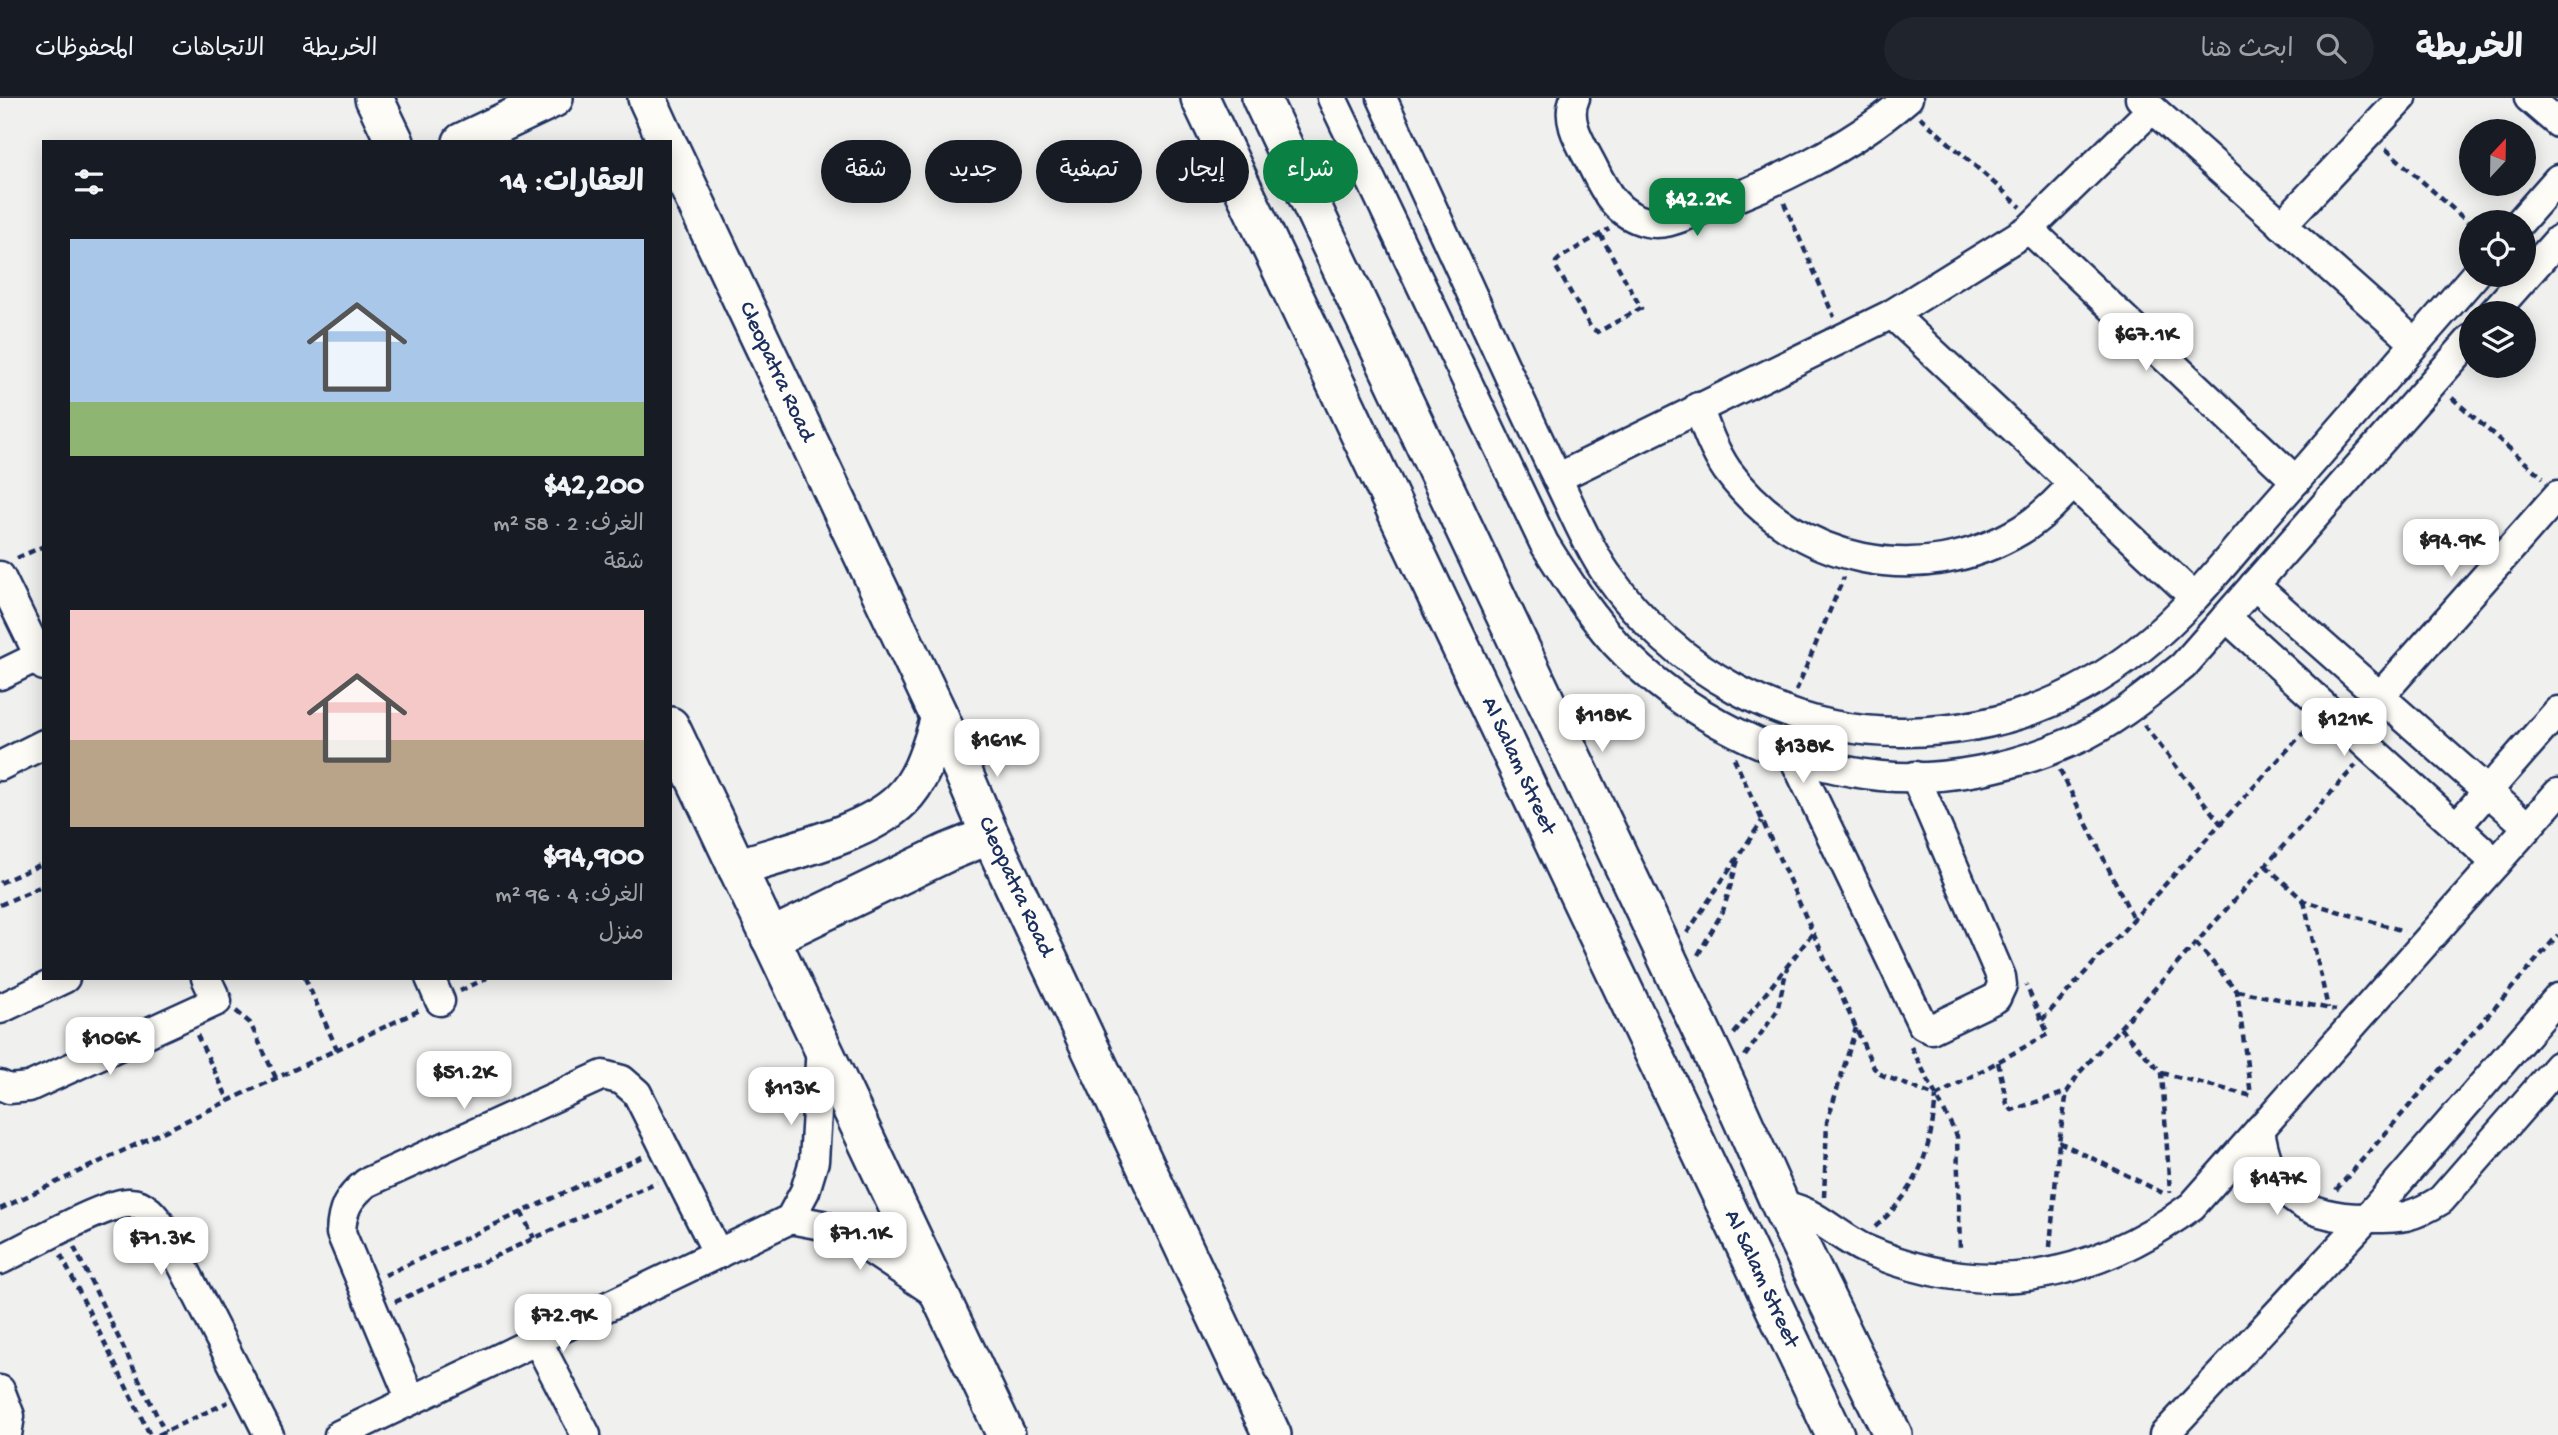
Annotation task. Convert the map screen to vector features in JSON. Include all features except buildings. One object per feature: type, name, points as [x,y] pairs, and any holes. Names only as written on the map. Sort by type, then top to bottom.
[{"type":"main road","points":[[466,140],[554,98]]},
{"type":"main road","name":"Al Salam Street","points":[[1200,98],[1836,1435]]},
{"type":"main road","points":[[1261,98],[1720,1071],[1780,1206],[1893,1435]]},
{"type":"main road","points":[[381,100],[394,140]]},
{"type":"main road","points":[[644,100],[666,140]]},
{"type":"main road","name":"Cleopatra Road","points":[[672,152],[940,718],[990,835],[1272,1435]]},
{"type":"main road","points":[[737,868],[860,827],[885,813],[902,800],[914,783],[931,748],[940,718]]},
{"type":"main road","points":[[672,730],[1006,1435]]},
{"type":"main road","points":[[770,937],[946,853],[990,835]]},
{"type":"street","points":[[1332,98],[1544,543],[1578,596],[1616,643],[1661,684],[1718,723],[1755,741],[1822,765],[1882,776],[1948,775],[2013,763],[2074,741],[2132,708],[2183,666],[2459,353]]},
{"type":"street","points":[[1382,98],[1557,478],[1605,571],[1639,615],[1680,653],[1726,685],[1787,712],[1830,725],[1885,732],[1940,732],[1996,722],[2048,705],[2098,679],[2142,647],[2194,597],[2464,287]]},
{"type":"street","points":[[1575,98],[1571,116],[1575,131],[1606,194],[1631,216],[1662,224],[1744,196],[1822,158],[1906,100]]},
{"type":"street","points":[[2529,98],[2558,124]]},
{"type":"street","points":[[2283,225],[2369,134],[2396,100]]},
{"type":"street","points":[[1557,478],[1892,314],[2033,225],[2146,103],[2415,343]]},
{"type":"street","points":[[2531,210],[2558,179]]},
{"type":"street","points":[[2033,225],[2296,481]]},
{"type":"street","points":[[2504,301],[2558,240]]},
{"type":"street","points":[[1434,313],[1471,295]]},
{"type":"street","points":[[1892,314],[2194,597]]},
{"type":"street","points":[[1698,407],[1715,449],[1747,494],[1771,517],[1800,536],[1830,550],[1852,556],[1896,564],[1929,563],[1962,556],[1994,545],[2023,529],[2050,508],[2073,484]]},
{"type":"street","points":[[2380,696],[2553,488]]},
{"type":"street","points":[[0,675],[41,661],[5,568]]},
{"type":"street","points":[[2254,585],[2528,827]]},
{"type":"street","points":[[2226,617],[2496,863]]},
{"type":"street","points":[[2456,827],[2558,711]]},
{"type":"street","points":[[0,766],[42,745]]},
{"type":"street","points":[[1793,756],[1922,1024],[1931,1029],[1996,998],[2002,985],[2001,977],[1915,776]]},
{"type":"street","points":[[1780,1206],[1801,1209],[1855,1244],[1888,1259],[1924,1270],[1961,1276],[2005,1278],[2048,1274],[2087,1264],[2125,1249],[2159,1230],[2192,1206],[2558,793]]},
{"type":"street","points":[[0,1009],[61,980]]},
{"type":"street","points":[[0,1085],[9,1089],[29,1087],[187,1015],[211,990]]},
{"type":"street","points":[[2164,1435],[2367,1218],[2558,998]]},
{"type":"street","points":[[338,1435],[790,1219],[805,1191],[814,1161],[821,1044]]},
{"type":"street","points":[[2260,1129],[2264,1155],[2275,1179],[2293,1198],[2315,1212],[2340,1219],[2393,1220],[2418,1213],[2441,1200],[2558,1066]]},
{"type":"street","points":[[411,1400],[341,1233],[342,1213],[351,1196],[366,1183],[603,1075],[622,1080],[637,1093],[718,1254]]},
{"type":"street","points":[[0,1260],[107,1209],[130,1203],[152,1211],[165,1231],[269,1435]]},
{"type":"street","points":[[790,1219],[822,1225],[850,1236],[940,1296]]},
{"type":"street","points":[[537,1340],[586,1435]]},
{"type":"street","points":[[0,1390],[10,1416],[7,1435]]},
{"type":"path","points":[[1906,100],[2033,225]]},
{"type":"path","points":[[2369,134],[2459,214]]},
{"type":"path","points":[[1774,181],[1842,338]]},
{"type":"path","points":[[1600,234],[1641,308],[1598,332],[1591,328],[1556,264],[1560,258],[1600,234],[1631,216]]},
{"type":"path","points":[[2433,382],[2553,488]]},
{"type":"path","points":[[5,568],[42,547]]},
{"type":"path","points":[[1787,712],[1852,556]]},
{"type":"path","points":[[2132,708],[2221,824]]},
{"type":"path","points":[[2042,1020],[2326,708]]},
{"type":"path","points":[[1718,723],[1878,1072],[1936,1096],[1952,1122],[1958,1144],[1961,1276]]},
{"type":"path","points":[[2048,1274],[2059,1142],[2067,1091],[2080,1072],[2371,749]]},
{"type":"path","points":[[2057,763],[2134,920]]},
{"type":"path","points":[[1674,973],[1738,856],[1762,821]]},
{"type":"path","points":[[1674,973],[1723,911],[1738,856]]},
{"type":"path","points":[[0,883],[42,864]]},
{"type":"path","points":[[2266,866],[2304,901],[2429,939]]},
{"type":"path","points":[[0,905],[42,885]]},
{"type":"path","points":[[2304,901],[2328,1009]]},
{"type":"path","points":[[1720,1071],[1787,967],[1813,933]]},
{"type":"path","points":[[2331,1196],[2558,935]]},
{"type":"path","points":[[2196,943],[2237,991],[2250,1095]]},
{"type":"path","points":[[1720,1071],[1777,1012],[1787,967]]},
{"type":"path","points":[[305,980],[337,1049]]},
{"type":"path","points":[[0,1209],[337,1049],[435,989],[478,980]]},
{"type":"path","points":[[211,990],[250,1023],[276,1078]]},
{"type":"path","points":[[2237,991],[2362,1014]]},
{"type":"path","points":[[187,1015],[229,1101]]},
{"type":"path","points":[[1824,1226],[1827,1122],[1856,1027]]},
{"type":"path","points":[[2120,1028],[2162,1073],[2282,1103]]},
{"type":"path","points":[[1998,1062],[2007,1104],[2012,1110],[2067,1091]]},
{"type":"path","points":[[2059,1142],[2170,1196],[2162,1073]]},
{"type":"path","points":[[1855,1244],[1890,1213],[1916,1179],[1932,1139],[1936,1096]]},
{"type":"path","points":[[363,1285],[664,1146]]},
{"type":"path","points":[[374,1312],[677,1173]]},
{"type":"path","points":[[521,1212],[534,1238]]},
{"type":"path","points":[[58,1232],[165,1432]]},
{"type":"path","points":[[58,1232],[150,1435]]},
{"type":"path","points":[[158,1435],[248,1393]]}]
